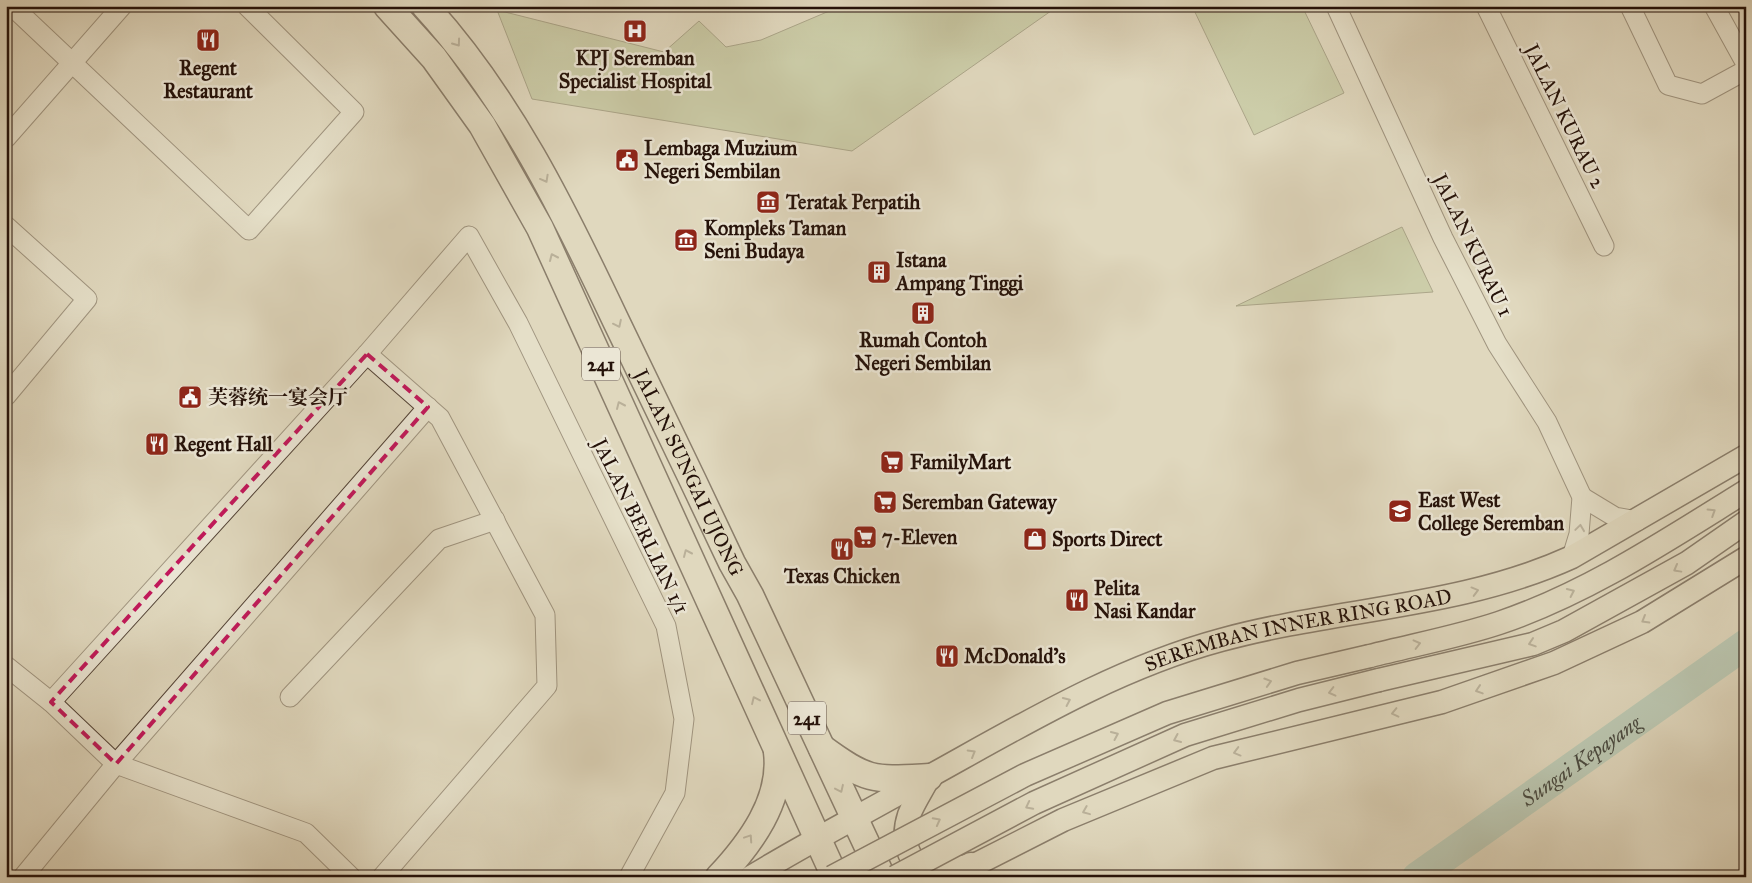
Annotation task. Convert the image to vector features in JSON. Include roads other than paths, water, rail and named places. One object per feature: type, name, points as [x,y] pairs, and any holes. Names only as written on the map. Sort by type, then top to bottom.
[{"type":"highway","name":"JALAN SUNGAI UJONG","points":[[387,6],[434,58],[482,125],[540,228],[776,744],[834,877]]},
{"type":"highway","name":"JALAN SUNGAI UJONG","points":[[425,6],[452,36],[508,113],[566,216],[732,563],[750,595],[882,877]]},
{"type":"highway","points":[[720,877],[735,860],[769,808],[778,762],[776,744]]},
{"type":"highway","points":[[820,746],[851,770],[868,777],[884,780],[929,777]]},
{"type":"main road","name":"SEREMBAN INNER RING ROAD","points":[[751,877],[816,838],[929,777],[1023,723],[1144,666],[1193,648],[1299,622],[1448,598],[1527,575],[1572,557],[1746,456]]},
{"type":"main road","points":[[834,877],[1026,775],[1167,713],[1297,673],[1498,623],[1570,593],[1627,564],[1746,491]]},
{"type":"main road","points":[[895,877],[1034,803],[1185,735],[1299,700],[1533,644],[1564,631],[1687,563],[1746,522]]},
{"type":"main road","points":[[929,777],[910,814],[906,832],[907,851],[914,863],[932,870],[963,873],[1063,820],[1213,758],[1442,702],[1554,663],[1642,622],[1746,558]]},
{"type":"street","points":[[12,6],[249,230],[354,112],[247,6]]},
{"type":"street","points":[[6,138],[122,6]]},
{"type":"street","name":"JALAN KURAU 1","points":[[1336,6],[1443,238],[1497,344],[1547,422],[1582,497],[1579,534],[1572,557]]},
{"type":"street","name":"JALAN KURAU 2","points":[[1486,6],[1604,246]]},
{"type":"street","points":[[1630,6],[1668,86],[1702,94],[1746,70]]},
{"type":"street","points":[[1714,6],[1746,64]]},
{"type":"street","points":[[6,226],[87,298],[6,396]]},
{"type":"street","name":"JALAN BERLIAN 1/1","points":[[367,354],[469,236],[518,323],[666,626],[684,719],[675,794],[629,877]]},
{"type":"street","points":[[52,702],[367,354],[440,418],[546,616],[547,686],[382,877]]},
{"type":"street","points":[[23,877],[116,764],[428,407]]},
{"type":"street","points":[[1582,497],[1615,517],[1636,520]]},
{"type":"street","points":[[290,697],[439,539],[495,520]]},
{"type":"street","points":[[6,666],[52,702],[116,764],[306,833],[351,877]]},
{"type":"waterway","name":"Sungai Kepayang","points":[[1417,877],[1746,644]]},
{"type":"place","name":"KPJ Seremban Specialist Hospital","points":[[635,31]]},
{"type":"place","name":"Regent Restaurant","points":[[208,40]]},
{"type":"place","name":"Lembaga Muzium Negeri Sembilan","points":[[627,160]]},
{"type":"place","name":"Teratak Perpatih","points":[[768,202]]},
{"type":"place","name":"Kompleks Taman Seni Budaya","points":[[686,240]]},
{"type":"place","name":"Istana Ampang Tinggi","points":[[879,272]]},
{"type":"place","name":"Rumah Contoh Negeri Sembilan","points":[[923,313]]},
{"type":"place","name":"芙蓉统一宴会厅","points":[[190,397]]},
{"type":"place","name":"Regent Hall","points":[[157,444]]},
{"type":"place","name":"FamilyMart","points":[[892,462]]},
{"type":"place","name":"Seremban Gateway","points":[[885,502]]},
{"type":"place","name":"East West College Seremban","points":[[1400,511]]},
{"type":"place","name":"7-Eleven","points":[[865,537]]},
{"type":"place","name":"Sports Direct","points":[[1035,539]]},
{"type":"place","name":"Texas Chicken","points":[[842,549]]},
{"type":"place","name":"Pelita Nasi Kandar","points":[[1077,600]]},
{"type":"place","name":"McDonald's","points":[[947,656]]}]
